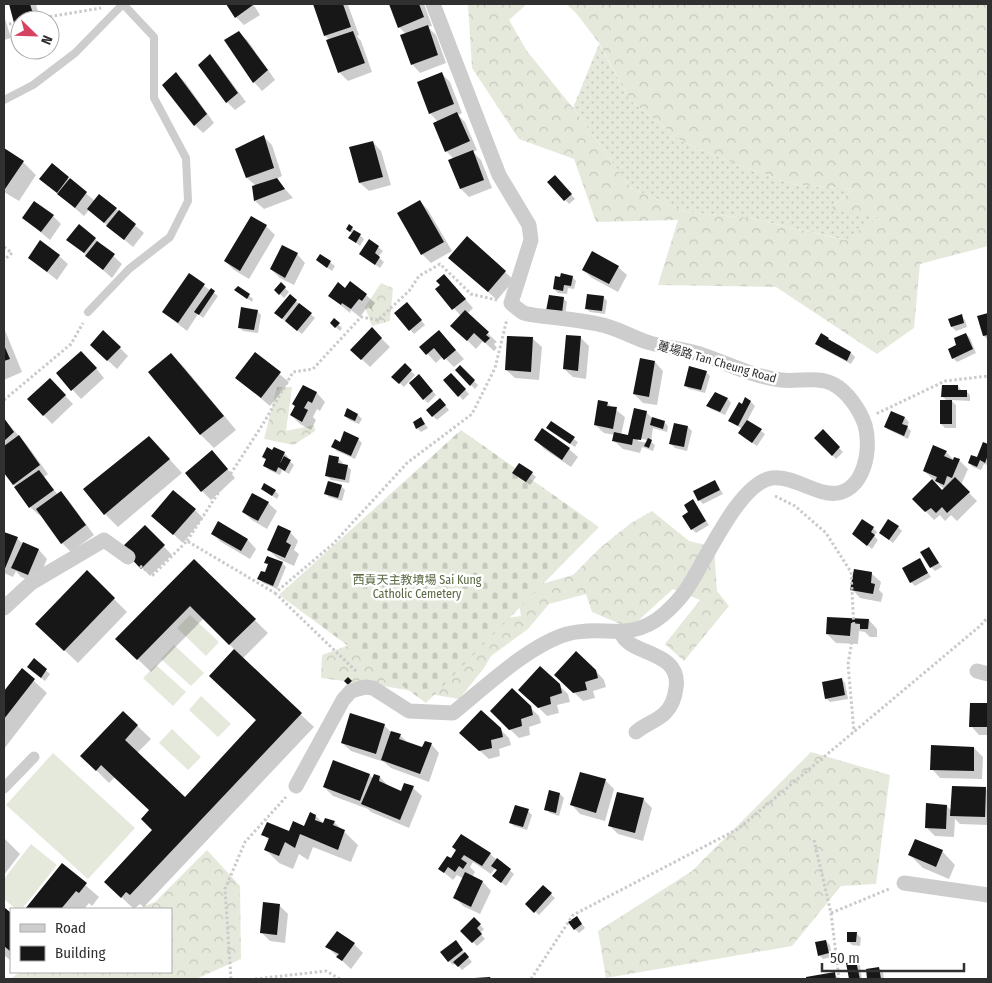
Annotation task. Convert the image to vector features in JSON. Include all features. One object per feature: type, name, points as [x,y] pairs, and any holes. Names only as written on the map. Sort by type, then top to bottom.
[{"type":"street","points":[[433,4],[499,175],[529,225],[531,240],[511,303]]},
{"type":"street","name":"躉場路 Tan Cheung Road","points":[[365,687],[373,688],[409,711],[453,713],[516,662],[552,639],[577,632],[621,632],[635,630],[648,625],[673,606],[686,590],[734,512],[748,492],[761,482],[777,478],[831,493],[841,491],[852,485],[862,475],[867,448],[865,425],[854,404],[840,388],[829,382],[782,380],[759,375],[701,354],[649,342],[612,327],[524,313],[511,303]]},
{"type":"street","points":[[4,608],[31,583],[104,540],[128,557]]},
{"type":"street","points":[[621,632],[625,640],[658,657],[670,666],[676,678],[675,692],[667,711],[664,715],[642,726],[636,732]]},
{"type":"street","points":[[296,786],[343,700],[351,691],[365,687]]},
{"type":"street","points":[[4,788],[34,757]]},
{"type":"street","points":[[904,883],[988,895]]},
{"type":"lane","points":[[4,100],[33,85],[75,53],[123,4],[154,37],[154,98],[186,158],[188,201],[170,237],[129,269],[88,312]]},
{"type":"path","points":[[60,15],[123,4]]},
{"type":"path","points":[[4,247],[12,253],[4,260]]},
{"type":"path","points":[[128,557],[154,575],[187,541],[263,424],[293,372],[313,369],[361,317],[378,320],[409,291],[419,276],[440,264],[471,294],[511,303],[495,368],[472,414],[407,464],[333,544],[275,592]]},
{"type":"path","points":[[4,400],[71,344],[88,312]]},
{"type":"path","points":[[854,404],[864,399],[878,413],[945,381],[988,376]]},
{"type":"path","points":[[768,491],[795,506],[826,533],[851,572],[854,630],[848,664],[854,733]]},
{"type":"path","points":[[187,541],[275,592],[363,678],[365,687]]},
{"type":"path","points":[[531,979],[573,914],[738,829],[988,618]]},
{"type":"path","points":[[232,979],[225,889],[246,842],[296,786]]},
{"type":"path","points":[[814,840],[831,913],[839,979]]},
{"type":"path","points":[[831,913],[904,883]]},
{"type":"path","points":[[255,979],[326,971],[340,979]]},
{"type":"green space","points":[[468,4],[527,4],[509,20],[527,51],[573,108],[631,188],[686,212],[750,218],[845,240],[878,217],[828,210],[854,189],[797,185],[743,167],[683,142],[630,100],[599,43],[576,13],[566,4],[988,4],[988,246],[920,264],[914,328],[877,354],[776,287],[658,285],[678,220],[596,222],[574,159],[519,139],[472,68]]},
{"type":"green space","points":[[599,44],[630,100],[683,142],[743,167],[797,185],[854,189],[829,209],[879,217],[846,240],[750,218],[686,212],[631,188],[573,108]]},
{"type":"green space","points":[[381,283],[393,288],[390,321],[372,326],[365,307]]},
{"type":"green space","points":[[277,387],[292,387],[286,431],[314,425],[315,431],[294,445],[264,439]]},
{"type":"green space","name":"西貢天主教墳場 Sai Kung Catholic Cemetery","points":[[461,430],[599,527],[426,703],[279,595]]},
{"type":"green space","points":[[652,511],[689,541],[714,547],[717,591],[729,606],[684,661],[665,644],[700,600],[673,589],[630,628],[592,612],[586,594],[549,604],[528,629],[491,656],[484,668],[459,699],[321,678],[322,655],[363,640],[521,616],[517,591],[573,575],[601,547],[631,523]]},
{"type":"green space","points":[[190,615],[219,642],[206,656],[177,628]]},
{"type":"green space","points":[[174,645],[204,673],[191,686],[161,659]]},
{"type":"green space","points":[[156,665],[186,692],[173,706],[143,678]]},
{"type":"green space","points":[[201,696],[231,724],[218,737],[189,710]]},
{"type":"green space","points":[[172,729],[201,757],[188,770],[159,743]]},
{"type":"green space","points":[[811,752],[890,775],[876,884],[841,886],[792,946],[606,978],[598,931],[692,871]]},
{"type":"green space","points":[[53,753],[135,828],[88,879],[6,805]]},
{"type":"green space","points":[[31,844],[57,865],[23,908],[15,908],[4,899],[4,879]]},
{"type":"green space","points":[[207,850],[240,886],[241,959],[196,979],[10,979],[19,973],[172,973],[172,908],[139,908],[155,902]]},
{"type":"building","points":[[9,4],[30,4],[32,10],[11,10]]},
{"type":"building","points":[[226,4],[251,4],[253,5],[235,18]]},
{"type":"building","points":[[313,4],[343,4],[351,27],[324,36]]},
{"type":"building","points":[[389,4],[419,4],[424,17],[398,28]]},
{"type":"building","points":[[428,25],[438,55],[411,65],[400,35]]},
{"type":"building","points":[[239,31],[268,70],[253,83],[224,40]]},
{"type":"building","points":[[353,31],[365,63],[338,73],[326,40]]},
{"type":"building","points":[[210,54],[238,93],[226,103],[198,65]]},
{"type":"building","points":[[176,72],[207,114],[194,126],[162,85]]},
{"type":"building","points":[[442,72],[454,104],[429,114],[417,82]]},
{"type":"building","points":[[457,112],[470,141],[445,152],[433,123]]},
{"type":"building","points":[[264,135],[274,168],[246,178],[235,149]]},
{"type":"building","points":[[373,141],[383,177],[359,183],[349,147]]},
{"type":"building","points":[[4,148],[24,161],[5,189],[4,188]]},
{"type":"building","points":[[473,150],[484,180],[460,189],[448,160]]},
{"type":"building","points":[[52,163],[69,177],[57,193],[39,179]]},
{"type":"building","points":[[555,175],[572,194],[564,201],[547,182]]},
{"type":"building","points":[[70,178],[87,192],[75,208],[57,194]]},
{"type":"building","points":[[277,178],[285,189],[254,201],[252,186]]},
{"type":"building","points":[[99,194],[117,208],[104,223],[87,209]]},
{"type":"building","points":[[420,200],[444,242],[421,255],[397,213]]},
{"type":"building","points":[[34,201],[54,215],[41,232],[22,218]]},
{"type":"building","points":[[119,210],[136,224],[124,240],[106,226]]},
{"type":"building","points":[[251,216],[267,225],[240,271],[224,261]]},
{"type":"building","points":[[79,224],[96,238],[84,253],[66,240]]},
{"type":"building","points":[[349,224],[353,227],[350,232],[346,229]]},
{"type":"building","points":[[354,230],[361,234],[356,243],[348,238]]},
{"type":"building","points":[[467,236],[506,271],[488,292],[448,258]]},
{"type":"building","points":[[369,239],[379,246],[375,253],[380,257],[375,265],[359,254]]},
{"type":"building","points":[[40,240],[60,255],[47,272],[28,258]]},
{"type":"building","points":[[97,241],[115,254],[103,270],[85,256]]},
{"type":"building","points":[[282,245],[298,253],[285,278],[270,269]]},
{"type":"building","points":[[592,251],[619,266],[609,284],[582,270]]},
{"type":"building","points":[[320,254],[331,261],[327,268],[316,260]]},
{"type":"building","points":[[189,273],[205,284],[178,323],[162,312]]},
{"type":"building","points":[[561,273],[573,276],[571,286],[564,285],[563,291],[553,289],[555,276],[560,277]]},
{"type":"building","points":[[444,274],[466,299],[452,310],[435,289],[440,285],[436,281]]},
{"type":"building","points":[[350,281],[367,294],[362,301],[359,299],[351,309],[328,296],[338,282],[345,288]]},
{"type":"building","points":[[281,282],[286,287],[279,295],[274,290]]},
{"type":"building","points":[[238,286],[250,294],[247,299],[234,290]]},
{"type":"building","points":[[211,288],[215,291],[199,315],[194,312]]},
{"type":"building","points":[[290,294],[297,300],[282,319],[274,313]]},
{"type":"building","points":[[587,294],[604,296],[602,311],[585,309]]},
{"type":"building","points":[[549,295],[564,297],[562,313],[546,311]]},
{"type":"building","points":[[407,302],[422,320],[409,331],[394,313]]},
{"type":"building","points":[[299,303],[312,313],[297,331],[285,321]]},
{"type":"building","points":[[241,307],[258,310],[254,330],[238,328]]},
{"type":"building","points":[[465,310],[489,332],[486,335],[490,338],[485,343],[474,333],[467,341],[450,326]]},
{"type":"building","points":[[988,313],[988,335],[983,336],[977,316]]},
{"type":"building","points":[[962,314],[964,323],[951,327],[948,319]]},
{"type":"building","points":[[334,318],[340,323],[335,328],[330,323]]},
{"type":"building","points":[[372,327],[382,338],[361,360],[350,350]]},
{"type":"building","points":[[103,330],[121,347],[107,361],[90,345]]},
{"type":"building","points":[[439,330],[456,350],[444,360],[434,348],[426,355],[419,347]]},
{"type":"building","points":[[821,333],[851,352],[847,361],[815,344]]},
{"type":"building","points":[[966,333],[973,349],[952,359],[948,349],[956,345],[954,338]]},
{"type":"building","points":[[566,335],[581,336],[578,371],[563,369]]},
{"type":"building","points":[[507,336],[533,337],[531,372],[505,370]]},
{"type":"building","points":[[4,345],[10,359],[4,361]]},
{"type":"building","points":[[81,351],[97,368],[71,391],[56,373]]},
{"type":"building","points":[[255,352],[281,372],[261,398],[235,378]]},
{"type":"building","points":[[171,353],[224,416],[200,435],[148,372]]},
{"type":"building","points":[[640,358],[655,361],[649,397],[633,394]]},
{"type":"building","points":[[405,363],[412,370],[399,384],[391,377]]},
{"type":"building","points":[[460,365],[475,380],[470,386],[455,370]]},
{"type":"building","points":[[689,366],[707,371],[701,390],[684,386]]},
{"type":"building","points":[[451,373],[466,389],[458,397],[443,380]]},
{"type":"building","points":[[419,374],[433,391],[423,400],[409,383]]},
{"type":"building","points":[[50,378],[66,395],[43,416],[27,399]]},
{"type":"building","points":[[303,385],[317,392],[312,403],[308,401],[304,408],[308,410],[302,422],[290,415],[295,406],[292,404]]},
{"type":"building","points":[[942,385],[958,385],[958,390],[967,390],[967,397],[941,397]]},
{"type":"building","points":[[715,392],[728,398],[720,412],[706,406]]},
{"type":"building","points":[[745,397],[751,401],[738,426],[728,421],[739,402],[742,404]]},
{"type":"building","points":[[440,398],[446,405],[432,417],[426,410]]},
{"type":"building","points":[[598,400],[608,402],[607,406],[617,407],[613,429],[594,425]]},
{"type":"building","points":[[940,400],[952,400],[952,424],[940,424]]},
{"type":"building","points":[[347,408],[358,414],[355,421],[344,416]]},
{"type":"building","points":[[634,408],[647,411],[641,440],[633,439],[632,445],[612,441],[614,432],[628,435]]},
{"type":"building","points":[[891,411],[905,417],[902,424],[908,426],[904,436],[884,427]]},
{"type":"building","points":[[421,417],[425,424],[416,429],[413,422]]},
{"type":"building","points":[[652,417],[665,421],[663,429],[650,425]]},
{"type":"building","points":[[4,418],[14,432],[4,441]]},
{"type":"building","points":[[747,420],[762,429],[752,443],[738,433]]},
{"type":"building","points":[[551,421],[575,437],[570,444],[546,428]]},
{"type":"building","points":[[674,423],[688,426],[684,447],[669,444]]},
{"type":"building","points":[[542,428],[570,448],[562,460],[534,440]]},
{"type":"building","points":[[823,429],[840,447],[832,456],[814,438]]},
{"type":"building","points":[[344,431],[359,438],[351,456],[331,447],[335,439],[340,442]]},
{"type":"building","points":[[19,435],[40,465],[13,485],[4,473],[4,446]]},
{"type":"building","points":[[149,436],[170,459],[104,515],[83,489]]},
{"type":"building","points":[[648,438],[652,440],[649,448],[644,446]]},
{"type":"building","points":[[983,442],[988,444],[988,455],[985,463],[980,460],[977,467],[968,463],[971,455],[977,457]]},
{"type":"building","points":[[933,445],[947,451],[944,456],[953,460],[954,457],[960,459],[952,478],[947,476],[944,485],[935,481],[937,477],[923,471]]},
{"type":"building","points":[[267,447],[272,450],[274,447],[285,452],[276,472],[263,466],[266,459],[262,457]]},
{"type":"building","points":[[212,450],[228,469],[201,492],[185,473]]},
{"type":"building","points":[[329,455],[339,457],[338,463],[348,465],[345,480],[325,476]]},
{"type":"building","points":[[284,456],[291,460],[285,471],[278,467]]},
{"type":"building","points":[[519,463],[533,472],[526,482],[512,473]]},
{"type":"building","points":[[39,470],[54,490],[29,508],[14,487]]},
{"type":"building","points":[[955,477],[970,492],[947,513],[942,507],[936,513],[931,508],[925,512],[912,499],[932,479],[942,490]]},
{"type":"building","points":[[715,480],[720,490],[698,501],[693,491]]},
{"type":"building","points":[[328,481],[342,485],[338,498],[324,494]]},
{"type":"building","points":[[264,483],[276,490],[272,496],[261,489]]},
{"type":"building","points":[[173,490],[196,509],[173,535],[151,516]]},
{"type":"building","points":[[61,491],[86,525],[61,544],[36,509]]},
{"type":"building","points":[[252,493],[269,502],[258,521],[242,512]]},
{"type":"building","points":[[693,499],[706,521],[691,530],[682,516],[688,512],[684,505]]},
{"type":"building","points":[[862,519],[874,527],[871,532],[875,535],[867,546],[852,534]]},
{"type":"building","points":[[888,519],[899,526],[889,540],[879,533]]},
{"type":"building","points":[[218,521],[248,539],[241,551],[211,534]]},
{"type":"building","points":[[145,525],[165,545],[141,569],[121,548]]},
{"type":"building","points":[[278,525],[291,531],[286,542],[291,545],[285,558],[267,550]]},
{"type":"building","points":[[4,532],[18,537],[4,571]]},
{"type":"building","points":[[23,542],[39,549],[28,575],[11,568]]},
{"type":"building","points":[[929,547],[939,563],[930,568],[920,552]]},
{"type":"building","points":[[267,556],[283,562],[273,586],[257,579],[261,571],[265,572],[268,564],[264,563]]},
{"type":"building","points":[[920,558],[928,573],[910,583],[902,568]]},
{"type":"building","points":[[194,559],[256,619],[229,645],[190,606],[137,660],[115,639]]},
{"type":"building","points":[[854,569],[872,572],[871,583],[875,584],[873,594],[850,590]]},
{"type":"building","points":[[87,570],[115,598],[64,651],[35,624]]},
{"type":"building","points":[[827,617],[869,619],[868,629],[860,629],[860,624],[851,623],[850,636],[826,634]]},
{"type":"building","points":[[234,649],[302,713],[130,895],[126,892],[121,898],[104,882],[152,830],[141,819],[149,810],[101,765],[96,771],[80,756],[123,711],[138,725],[125,740],[185,797],[256,720],[209,676]]},
{"type":"building","points":[[576,651],[596,670],[598,678],[585,682],[587,690],[573,693],[554,675]]},
{"type":"building","points":[[34,658],[47,669],[41,678],[27,667]]},
{"type":"building","points":[[540,666],[560,684],[562,693],[550,697],[551,704],[538,708],[518,690]]},
{"type":"building","points":[[22,668],[35,679],[4,719],[4,691]]},
{"type":"building","points":[[348,677],[352,681],[348,685],[344,681]]},
{"type":"building","points":[[842,678],[845,695],[825,699],[822,682]]},
{"type":"building","points":[[512,688],[531,706],[533,715],[521,719],[522,726],[509,730],[490,711]]},
{"type":"building","points":[[970,703],[988,703],[988,727],[969,727]]},
{"type":"building","points":[[481,710],[501,728],[503,737],[491,740],[492,748],[479,751],[459,733]]},
{"type":"building","points":[[350,713],[385,724],[376,754],[341,743]]},
{"type":"building","points":[[391,731],[401,734],[399,739],[422,747],[425,741],[432,743],[420,774],[381,760]]},
{"type":"building","points":[[931,745],[974,747],[974,771],[930,770]]},
{"type":"building","points":[[333,760],[370,774],[360,801],[323,787]]},
{"type":"building","points":[[580,772],[606,779],[596,813],[570,805]]},
{"type":"building","points":[[374,774],[380,776],[379,781],[401,791],[404,783],[414,786],[400,820],[361,804]]},
{"type":"building","points":[[952,786],[986,787],[985,817],[950,816]]},
{"type":"building","points":[[549,790],[560,793],[556,813],[544,810]]},
{"type":"building","points":[[617,792],[644,798],[635,833],[608,826]]},
{"type":"building","points":[[926,803],[947,805],[946,829],[925,828]]},
{"type":"building","points":[[515,805],[529,809],[523,827],[509,823]]},
{"type":"building","points":[[310,812],[316,815],[315,820],[323,823],[325,818],[335,821],[333,825],[345,830],[338,850],[300,834],[295,848],[285,842],[279,856],[264,850],[269,838],[261,835],[267,822],[289,831],[293,821],[304,826]]},
{"type":"building","points":[[461,834],[491,853],[482,866],[464,855],[461,859],[467,863],[463,869],[459,866],[455,872],[448,867],[444,873],[438,869],[447,856],[451,858],[456,850],[452,847]]},
{"type":"building","points":[[915,839],[943,850],[936,867],[908,855]]},
{"type":"building","points":[[497,858],[511,869],[501,883],[492,876],[497,870],[491,866]]},
{"type":"building","points":[[62,863],[87,883],[79,893],[76,891],[62,908],[26,908]]},
{"type":"building","points":[[465,872],[483,881],[471,907],[453,898]]},
{"type":"building","points":[[543,885],[552,893],[534,913],[525,904]]},
{"type":"building","points":[[263,902],[280,904],[277,935],[260,933]]},
{"type":"building","points":[[4,907],[10,912],[10,951],[4,946]]},
{"type":"building","points":[[577,916],[582,924],[574,930],[568,922]]},
{"type":"building","points":[[474,917],[481,924],[477,928],[482,934],[472,943],[460,931]]},
{"type":"building","points":[[337,931],[355,943],[342,961],[336,957],[339,954],[325,947]]},
{"type":"building","points":[[847,932],[857,932],[856,942],[847,942]]},
{"type":"building","points":[[456,940],[463,950],[448,962],[440,952]]},
{"type":"building","points":[[826,940],[829,953],[818,956],[815,942]]},
{"type":"building","points":[[465,952],[469,957],[458,967],[453,962]]},
{"type":"building","points":[[856,961],[860,979],[849,979],[846,963]]},
{"type":"building","points":[[879,967],[881,979],[867,979],[866,969]]},
{"type":"building","points":[[835,972],[836,979],[806,979],[806,977]]},
{"type":"building","points":[[490,977],[491,979],[475,979],[475,978]]}]
